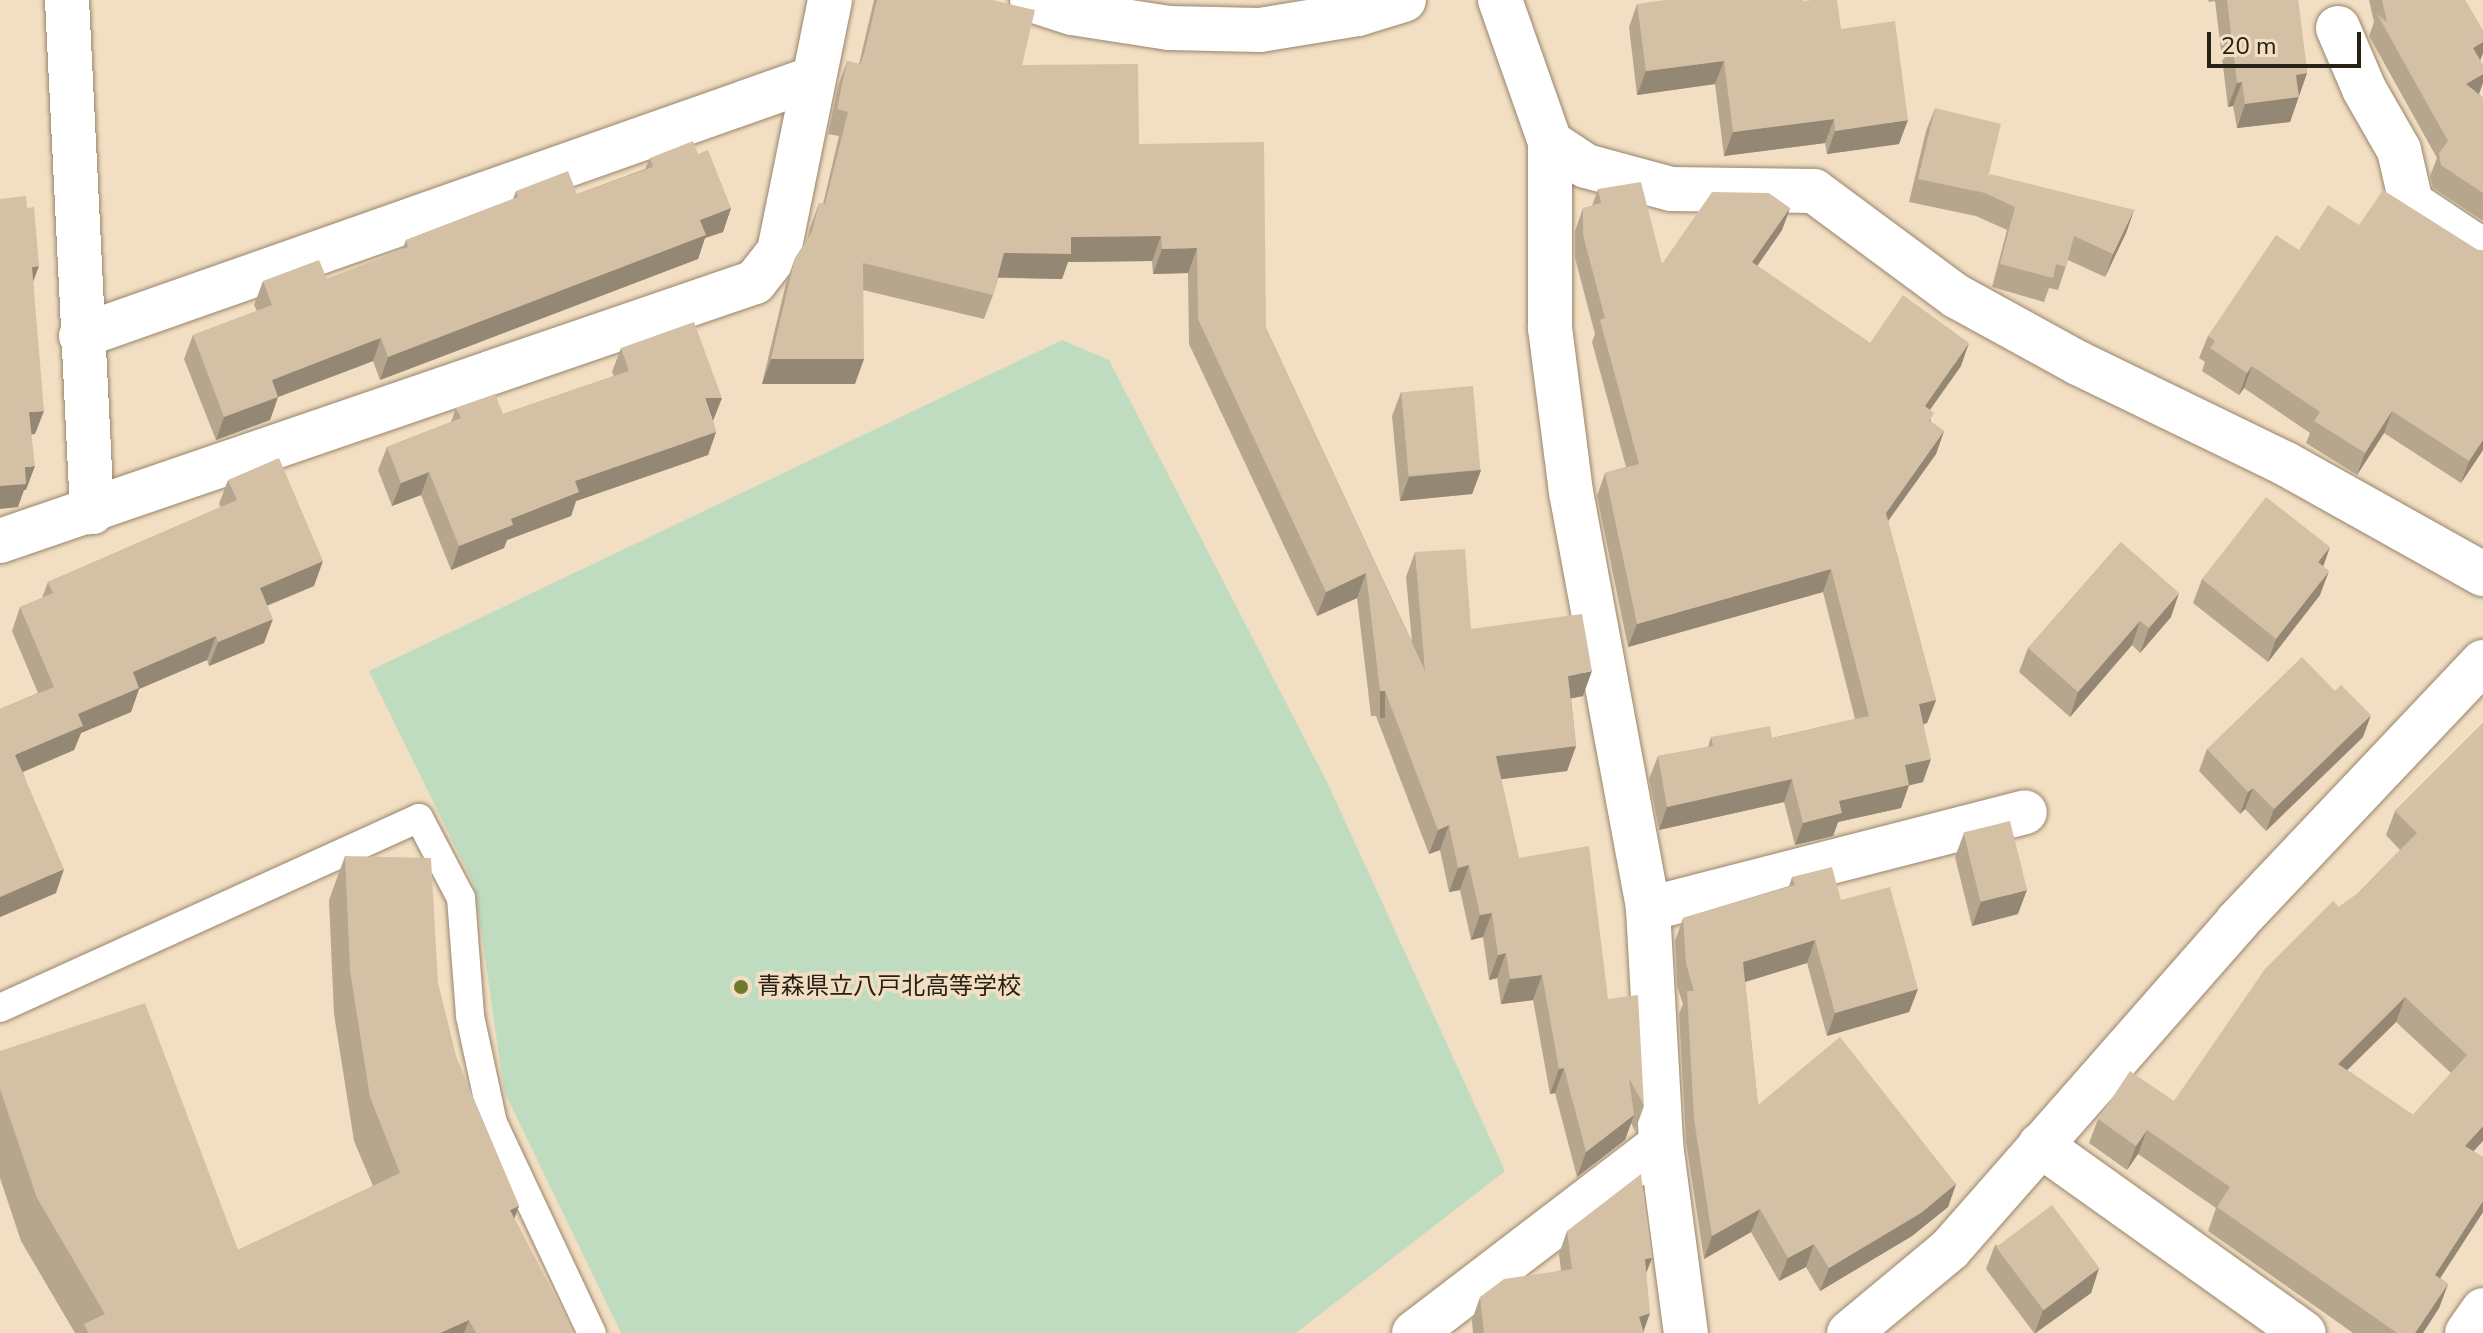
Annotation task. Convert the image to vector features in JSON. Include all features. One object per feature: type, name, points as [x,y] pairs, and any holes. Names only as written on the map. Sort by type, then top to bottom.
[{"type":"street","points":[[67,0],[81,336],[92,512]]},
{"type":"street","points":[[0,541],[92,512],[755,282],[779,251],[830,0]]},
{"type":"street","points":[[1032,0],[1072,13],[1169,28],[1260,30],[1358,14],[1404,0]]},
{"type":"street","points":[[1500,0],[1550,142],[1550,328],[1571,492],[1648,909],[1661,1144],[1686,1333]]},
{"type":"street","points":[[2338,28],[2364,89],[2399,150],[2411,203],[2483,251]]},
{"type":"street","points":[[81,336],[814,78]]},
{"type":"street","points":[[1550,142],[1586,166],[1635,183],[1671,189],[1814,191],[1956,296],[2078,363],[2286,464],[2483,574]]},
{"type":"street","points":[[1849,1333],[1950,1249],[2237,922],[2483,662]]},
{"type":"street","points":[[1648,909],[2025,812]]},
{"type":"street","points":[[1414,1333],[1661,1144]]},
{"type":"street","points":[[2040,1145],[2304,1333]]},
{"type":"street","points":[[2467,1333],[2483,1310]]},
{"type":"lane","points":[[0,1008],[419,818],[461,898],[470,1016],[493,1123],[592,1333]]},
{"type":"green space","name":"青森県立八戸北高等学校","points":[[1062,340],[1109,360],[1328,784],[1505,1171],[1296,1333],[621,1333],[504,1091],[475,887],[369,671]]},
{"type":"building","points":[[877,0],[992,0],[1035,10],[1022,65],[1138,64],[1139,144],[1264,142],[1266,328],[1425,671],[1415,552],[1465,549],[1471,629],[1582,614],[1592,671],[1568,676],[1576,746],[1496,756],[1519,858],[1589,846],[1608,999],[1638,995],[1644,1106],[1629,1078],[1634,1115],[1586,1152],[1564,1068],[1559,1069],[1542,975],[1510,979],[1506,953],[1498,955],[1492,913],[1480,915],[1469,865],[1458,868],[1449,825],[1438,830],[1385,691],[1380,691],[1366,573],[1326,592],[1198,319],[1197,248],[1162,249],[1161,236],[1071,237],[1071,254],[1004,253],[993,295],[863,263],[864,359],[771,359],[795,258],[812,232],[819,203],[825,204],[848,112],[837,109],[847,61],[860,64]]},
{"type":"building","points":[[1665,0],[1837,0],[1841,29],[1895,21],[1908,120],[1835,131],[1834,119],[1733,132],[1724,61],[1646,71],[1637,4]]},
{"type":"building","points":[[2227,0],[2298,0],[2307,73],[2296,75],[2299,97],[2245,104],[2242,82],[2237,83]]},
{"type":"building","points":[[2382,0],[2465,0],[2483,31],[2483,42],[2473,48],[2483,65],[2483,74],[2466,84],[2483,98],[2483,193],[2441,165],[2439,153],[2448,141],[2377,14],[2387,22]]},
{"type":"building","points":[[1935,108],[2001,124],[1988,178],[1990,174],[2134,210],[2113,254],[2074,236],[2066,267],[2056,264],[2053,278],[2000,264],[2015,207],[1985,193],[1918,179]]},
{"type":"building","points":[[693,141],[698,154],[708,150],[731,208],[700,220],[706,235],[388,357],[381,338],[372,341],[272,380],[278,397],[224,417],[193,335],[272,305],[263,281],[319,260],[327,279],[408,247],[406,240],[518,197],[516,191],[568,171],[577,194],[653,167],[650,158]]},
{"type":"building","points":[[1641,182],[1662,264],[1712,192],[1769,193],[1790,208],[1752,262],[1870,343],[1903,295],[1969,343],[1925,406],[1934,413],[1929,421],[1944,431],[1886,513],[1936,700],[1919,704],[1931,759],[1905,765],[1909,785],[1839,801],[1842,813],[1803,823],[1792,779],[1667,807],[1658,756],[1713,746],[1711,737],[1770,726],[1772,738],[1869,716],[1831,569],[1637,624],[1605,473],[1639,464],[1600,320],[1605,318],[1583,235],[1583,208],[1601,203],[1598,189]]},
{"type":"building","points":[[2383,190],[2478,250],[2483,250],[2483,440],[2469,461],[2392,411],[2365,453],[2314,421],[2320,412],[2252,366],[2247,373],[2210,348],[2215,341],[2208,336],[2276,235],[2299,250],[2328,205],[2359,225]]},
{"type":"building","points":[[26,196],[27,208],[34,207],[39,266],[32,267],[44,411],[29,412],[35,466],[25,467],[26,484],[0,486],[0,199]]},
{"type":"building","points":[[694,322],[722,398],[705,398],[716,432],[575,481],[579,492],[511,519],[513,525],[459,546],[429,472],[401,483],[387,447],[461,418],[456,408],[495,394],[503,414],[629,371],[621,348]]},
{"type":"building","points":[[1473,386],[1480,470],[1409,476],[1401,392]]},
{"type":"building","points":[[279,458],[323,561],[260,588],[273,619],[218,642],[216,636],[133,672],[139,688],[78,714],[83,726],[15,755],[64,869],[0,897],[0,709],[54,687],[20,607],[53,593],[48,582],[237,500],[228,480]]},
{"type":"building","points":[[2266,497],[2330,547],[2318,562],[2329,571],[2276,639],[2202,579]]},
{"type":"building","points":[[2121,542],[2179,593],[2149,628],[2140,621],[2078,692],[2028,648]]},
{"type":"building","points":[[2302,657],[2335,691],[2341,685],[2371,715],[2274,809],[2253,788],[2248,792],[2207,749]]},
{"type":"building","points":[[2483,723],[2483,1126],[2465,1146],[2483,1157],[2483,1201],[2435,1275],[2448,1284],[2415,1333],[2397,1333],[2217,1207],[2230,1187],[2147,1130],[2136,1146],[2098,1119],[2130,1071],[2174,1101],[2265,969],[2333,901],[2339,907],[2357,894],[2417,833],[2395,811]],"holes":[[[2405,997],[2467,1055],[2413,1115],[2338,1064]]]},
{"type":"building","points":[[2010,821],[2027,890],[1981,902],[1963,833]]},
{"type":"building","points":[[345,856],[431,858],[438,984],[456,1057],[519,1206],[510,1210],[574,1333],[476,1333],[469,1320],[440,1333],[88,1333],[84,1324],[105,1314],[37,1198],[0,1089],[0,1051],[145,1003],[238,1250],[400,1173],[370,1097],[350,971]]},
{"type":"building","points":[[1832,867],[1841,900],[1890,887],[1918,989],[1835,1013],[1815,940],[1743,962],[1758,1105],[1840,1037],[1956,1184],[1921,1213],[1829,1268],[1814,1244],[1788,1258],[1760,1209],[1712,1236],[1694,1119],[1687,991],[1694,991],[1686,963],[1683,918],[1795,885],[1792,877]]},
{"type":"building","points":[[1641,1174],[1652,1258],[1645,1259],[1650,1313],[1639,1317],[1644,1333],[1484,1333],[1480,1297],[1504,1279],[1572,1269],[1567,1231]]},
{"type":"building","points":[[2052,1205],[2100,1268],[2044,1310],[1996,1247]]},
{"type":"place","name":"青森県立八戸北高等学校","points":[[741,987]]}]
